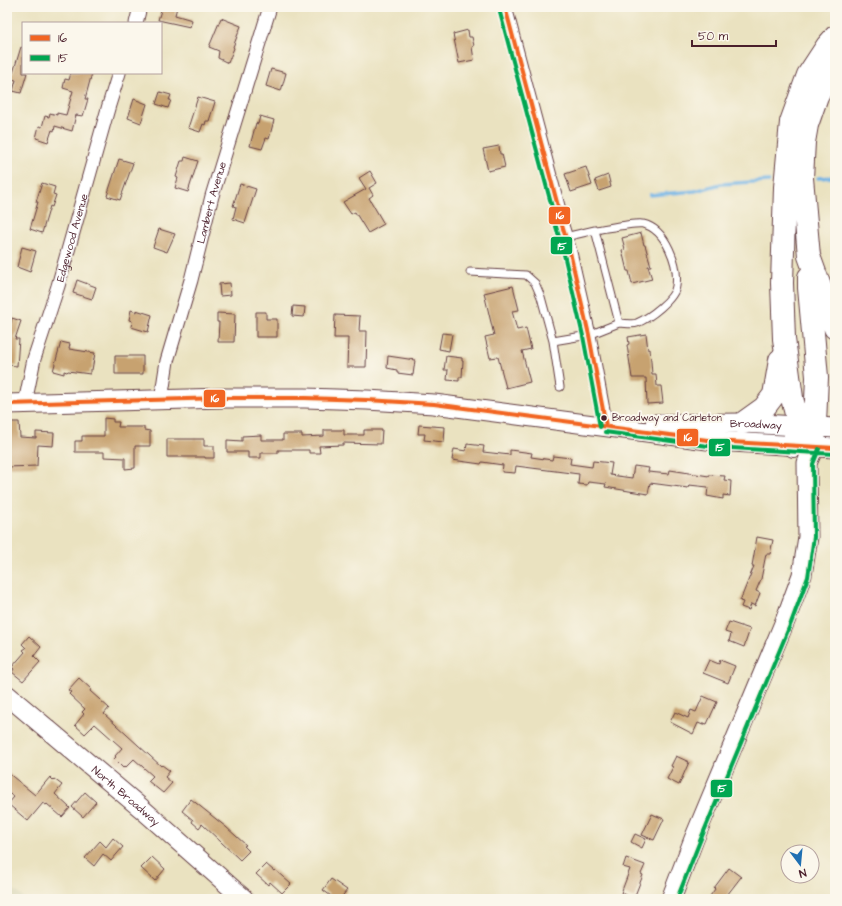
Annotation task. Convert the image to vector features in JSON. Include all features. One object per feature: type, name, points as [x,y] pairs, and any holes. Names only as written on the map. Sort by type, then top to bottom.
[{"type":"highway","points":[[814,441],[796,414],[792,398],[784,339],[783,237],[785,187],[791,122],[808,75],[827,46],[835,37]]},
{"type":"highway","points":[[814,441],[817,377],[809,288],[809,256],[802,178],[804,142],[807,125],[817,96],[835,65]]},
{"type":"highway","points":[[809,256],[835,328]]},
{"type":"highway","points":[[743,423],[764,408],[774,395],[784,339]]},
{"type":"main road","name":"Broadway","points":[[16,404],[305,398],[367,400],[434,404],[715,440],[814,441]]},
{"type":"main road","name":"Broadway","points":[[606,426],[677,423],[743,423],[814,441]]},
{"type":"main road","points":[[671,899],[694,839],[785,621],[802,575],[808,537],[814,441]]},
{"type":"main road","name":"North Broadway","points":[[7,695],[141,808],[244,899]]},
{"type":"street","points":[[136,22],[140,7]]},
{"type":"street","name":"Lambert Avenue","points":[[161,400],[167,361],[191,280],[212,196],[270,7]]},
{"type":"street","points":[[505,7],[569,248],[589,335],[606,426]]},
{"type":"street","name":"Edgewood Avenue","points":[[16,404],[34,359],[58,286],[119,74]]},
{"type":"lane","points":[[553,341],[589,335],[619,323],[636,323],[663,308],[676,288],[675,266],[670,247],[656,231],[643,223],[595,230],[565,237]]},
{"type":"lane","points":[[595,230],[619,323]]},
{"type":"lane","points":[[470,272],[526,276],[535,283],[541,296],[553,341],[560,387]]},
{"type":"shaded area","points":[[7,884],[25,899],[7,899]]},
{"type":"building","points":[[162,7],[177,7],[175,15],[192,20],[190,27],[158,20]]},
{"type":"building","points":[[221,18],[241,26],[228,63],[218,58],[219,51],[209,47]]},
{"type":"building","points":[[468,30],[469,37],[472,37],[474,46],[472,47],[474,60],[459,63],[453,34]]},
{"type":"building","points":[[21,47],[22,74],[27,74],[21,93],[13,91],[16,80],[7,78],[7,73],[13,73]]},
{"type":"building","points":[[271,69],[286,73],[281,91],[266,86]]},
{"type":"building","points":[[71,74],[92,74],[85,99],[88,99],[83,116],[76,115],[72,131],[55,126],[48,142],[36,138],[39,126],[42,127],[45,116],[49,117],[50,113],[66,115],[73,91],[63,88],[65,79],[69,80]]},
{"type":"building","points":[[160,92],[171,95],[168,108],[156,104]]},
{"type":"building","points":[[198,97],[215,102],[209,121],[206,121],[205,125],[203,124],[200,132],[188,128]]},
{"type":"building","points":[[134,99],[147,104],[141,123],[128,118]]},
{"type":"building","points":[[260,116],[274,120],[269,139],[266,138],[262,149],[250,146],[256,123],[258,124]]},
{"type":"building","points":[[499,146],[500,154],[502,154],[505,167],[488,171],[483,149]]},
{"type":"building","points":[[185,157],[198,161],[188,192],[175,188],[178,178],[176,177],[181,161],[184,161]]},
{"type":"building","points":[[119,159],[133,163],[120,200],[107,196]]},
{"type":"building","points":[[586,167],[592,185],[571,192],[565,174]]},
{"type":"building","points":[[370,171],[377,183],[369,188],[373,195],[369,198],[384,224],[368,233],[355,212],[351,214],[343,202],[366,189],[359,178]]},
{"type":"building","points":[[608,175],[611,187],[599,191],[595,180]]},
{"type":"building","points":[[42,183],[55,187],[53,194],[56,195],[52,207],[50,206],[42,233],[30,229]]},
{"type":"building","points":[[240,184],[256,189],[245,223],[233,219],[236,207],[233,206]]},
{"type":"building","points":[[159,229],[175,234],[167,252],[153,247]]},
{"type":"building","points":[[641,233],[651,266],[648,266],[652,279],[632,284],[622,250],[625,249],[622,238]]},
{"type":"building","points":[[22,247],[36,251],[30,272],[17,267]]},
{"type":"building","points":[[77,280],[96,287],[92,299],[73,293]]},
{"type":"building","points":[[230,283],[231,295],[220,296],[219,284]]},
{"type":"building","points":[[513,286],[519,310],[512,311],[517,330],[526,328],[531,349],[522,351],[530,382],[506,388],[498,357],[490,358],[485,337],[494,335],[484,293]]},
{"type":"building","points":[[293,306],[305,307],[304,317],[292,316]]},
{"type":"building","points":[[131,310],[152,315],[148,332],[131,327],[132,321],[129,320]]},
{"type":"building","points":[[256,312],[266,312],[266,319],[277,319],[277,337],[256,337]]},
{"type":"building","points":[[217,313],[235,314],[234,342],[218,342],[219,322],[217,322]]},
{"type":"building","points":[[335,315],[360,316],[359,331],[367,331],[366,367],[347,367],[348,338],[334,338]]},
{"type":"building","points":[[12,318],[21,321],[15,339],[19,339],[17,366],[7,365],[8,333]]},
{"type":"building","points":[[442,333],[452,334],[449,351],[439,349]]},
{"type":"building","points":[[646,334],[648,350],[650,349],[652,374],[656,374],[657,386],[661,386],[663,403],[647,404],[646,378],[632,378],[627,345],[629,344],[628,337]]},
{"type":"building","points":[[61,342],[70,344],[69,349],[95,353],[90,374],[64,371],[64,374],[53,371]]},
{"type":"building","points":[[115,356],[143,356],[143,374],[115,374]]},
{"type":"building","points":[[388,356],[415,360],[413,375],[397,373],[397,370],[387,368]]},
{"type":"building","points":[[446,356],[462,358],[462,377],[459,377],[459,381],[447,380],[448,370],[444,370]]},
{"type":"building","points":[[104,418],[113,419],[113,422],[119,422],[118,427],[144,427],[144,430],[150,431],[150,446],[135,446],[135,468],[125,469],[125,458],[104,457],[104,452],[75,452],[75,441],[82,441],[82,436],[104,436]]},
{"type":"building","points":[[7,422],[19,422],[20,437],[36,438],[36,432],[54,433],[53,446],[38,445],[37,466],[7,467]]},
{"type":"building","points":[[419,425],[445,427],[444,442],[424,440],[425,434],[418,434]]},
{"type":"building","points":[[324,430],[344,430],[344,435],[364,435],[364,430],[382,430],[381,444],[343,443],[343,445],[319,446],[320,453],[309,453],[309,450],[278,450],[278,453],[261,453],[261,458],[248,458],[248,452],[227,452],[227,440],[242,441],[242,436],[261,435],[261,440],[283,440],[283,434],[302,434],[302,437],[324,436]]},
{"type":"building","points":[[167,439],[204,439],[204,446],[214,446],[214,458],[167,457]]},
{"type":"building","points":[[467,444],[484,446],[483,452],[510,455],[510,450],[532,453],[531,457],[552,460],[553,456],[571,458],[570,464],[592,467],[593,461],[612,463],[610,475],[632,478],[634,466],[649,468],[648,472],[669,474],[670,470],[709,476],[725,476],[724,480],[731,481],[730,496],[723,495],[723,499],[707,496],[708,487],[689,485],[688,488],[650,483],[648,494],[605,487],[606,484],[588,482],[587,485],[578,484],[579,474],[516,466],[515,473],[502,472],[503,465],[452,460],[454,449],[466,451]]},
{"type":"building","points":[[757,537],[773,540],[770,554],[766,554],[761,579],[756,591],[760,593],[755,606],[751,604],[749,610],[741,607],[743,602],[740,601],[754,566],[752,566]]},
{"type":"building","points":[[729,622],[750,629],[744,647],[729,641],[731,634],[725,632]]},
{"type":"building","points":[[29,636],[41,647],[34,656],[40,662],[23,681],[12,672],[14,669],[12,667],[25,652],[23,650],[26,648],[22,644]]},
{"type":"building","points":[[709,660],[719,664],[720,660],[735,666],[728,683],[703,673]]},
{"type":"building","points":[[79,678],[91,689],[90,691],[109,708],[104,714],[161,766],[162,765],[170,771],[165,777],[172,783],[163,793],[148,781],[153,776],[134,759],[123,768],[114,759],[122,748],[95,724],[85,734],[75,725],[84,714],[82,712],[85,709],[69,694],[71,692],[68,690]]},
{"type":"building","points":[[703,696],[717,702],[707,724],[703,723],[703,725],[698,723],[693,734],[670,722],[675,712],[688,718],[691,710],[696,712]]},
{"type":"building","points":[[676,756],[689,762],[679,785],[667,779],[673,767],[671,766]]},
{"type":"building","points":[[7,772],[35,795],[50,777],[53,780],[54,779],[62,785],[55,794],[70,808],[62,817],[47,804],[46,805],[43,803],[28,821],[8,804],[14,797],[7,792]]},
{"type":"building","points":[[85,792],[96,802],[83,817],[72,807]]},
{"type":"building","points":[[191,799],[246,845],[244,846],[249,851],[240,860],[202,824],[199,828],[192,822],[193,820],[182,811]]},
{"type":"building","points":[[652,814],[664,819],[654,840],[642,835]]},
{"type":"building","points":[[635,834],[646,839],[642,848],[631,842]]},
{"type":"building","points":[[113,838],[123,847],[111,861],[103,854],[94,866],[85,858],[100,841],[106,847]]},
{"type":"building","points":[[152,857],[165,869],[155,881],[141,868]]},
{"type":"building","points":[[626,858],[645,865],[641,874],[643,875],[634,898],[621,893],[630,869],[623,867]]},
{"type":"building","points":[[266,864],[291,884],[282,893],[270,882],[268,885],[256,874]]},
{"type":"building","points":[[729,868],[741,877],[724,899],[708,899],[715,889],[714,888]]},
{"type":"building","points":[[331,879],[347,890],[340,899],[335,899],[323,890]]},
{"type":"waterway","points":[[818,178],[835,177]]},
{"type":"waterway","points":[[650,195],[695,191],[721,184],[769,181]]},
{"type":"transit line","name":"16","points":[[505,7],[559,210],[560,219],[569,248],[589,335],[606,426]]},
{"type":"transit line","name":"15","points":[[499,9],[563,250],[583,336],[600,427]]},
{"type":"transit line","name":"16","points":[[7,404],[223,398],[367,400],[434,404],[715,441],[835,448]]},
{"type":"transit line","name":"15","points":[[605,432],[715,447],[835,454]]},
{"type":"transit line","name":"15","points":[[677,899],[791,623],[808,577],[814,537],[813,464],[819,449]]},
{"type":"place","name":"Broadway and Carleton","points":[[604,418]]}]
